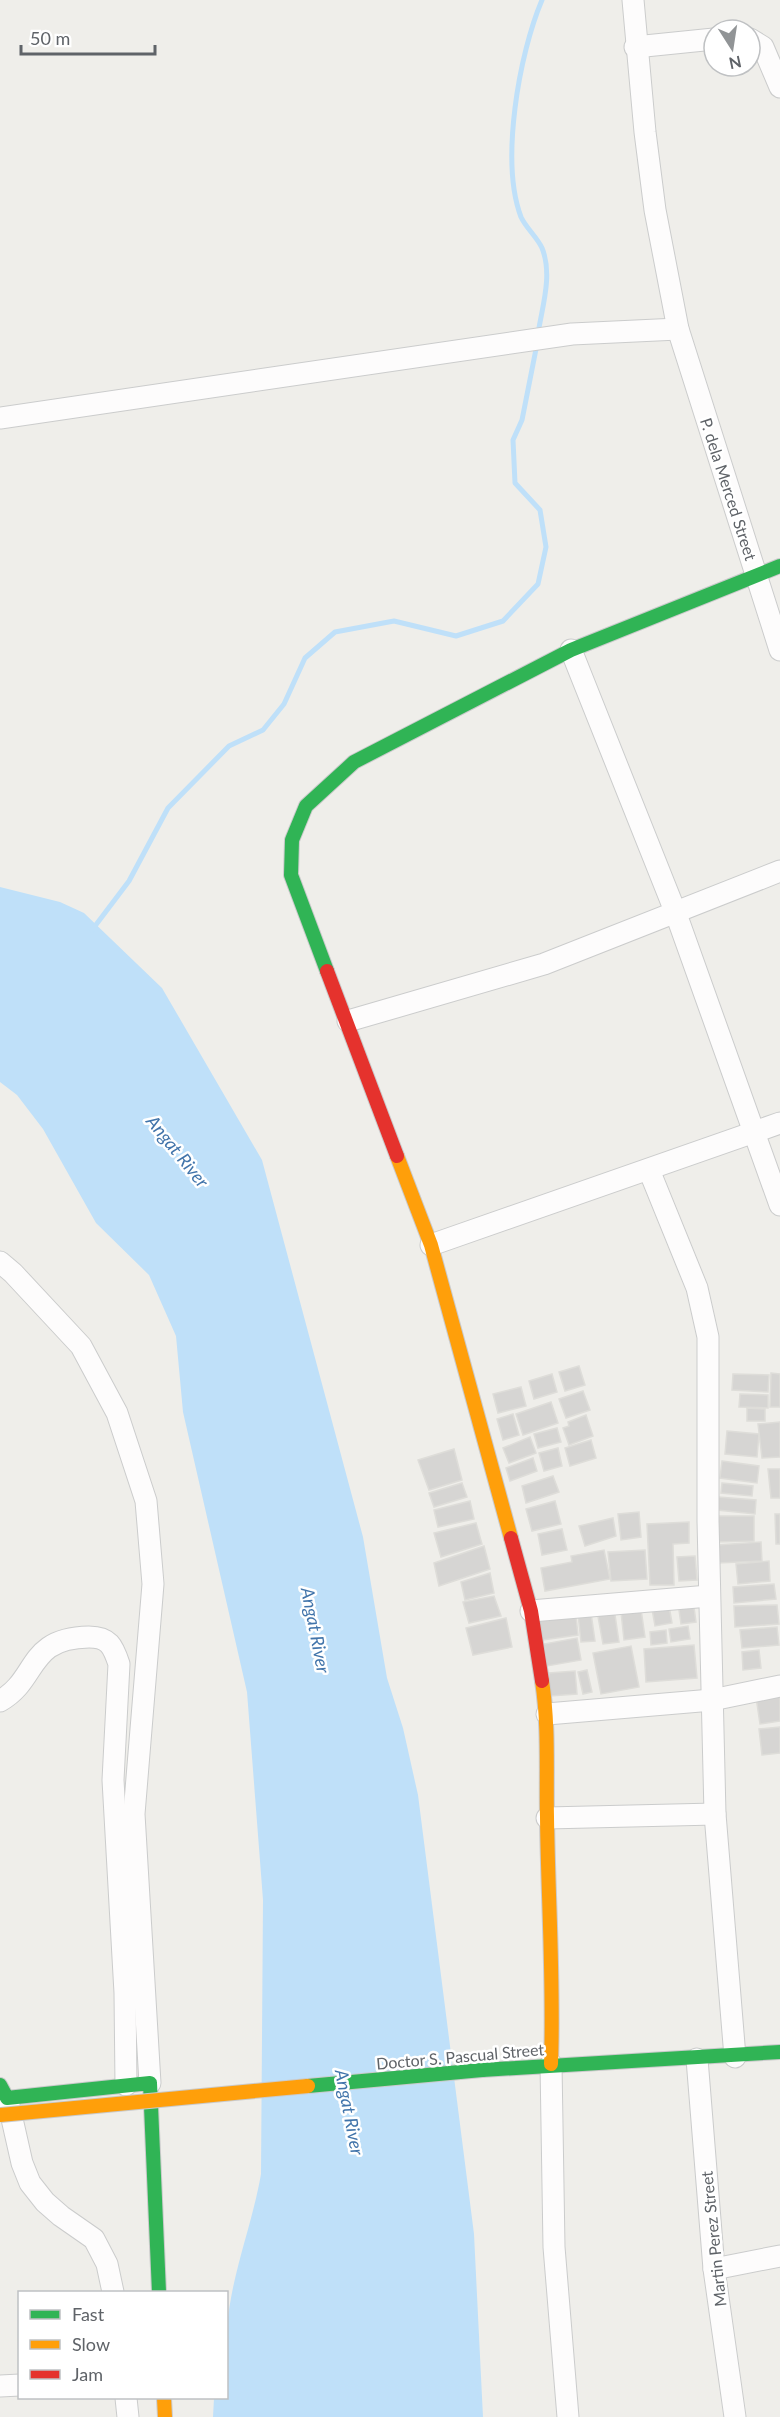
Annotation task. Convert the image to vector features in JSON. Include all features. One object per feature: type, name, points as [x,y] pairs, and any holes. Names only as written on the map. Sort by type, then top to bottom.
[{"type":"street","name":"P. dela Merced Street","points":[[633,0],[635,47],[655,210],[678,329],[780,650]]},
{"type":"street","points":[[635,47],[702,40]]},
{"type":"street","points":[[762,46],[780,87]]},
{"type":"street","points":[[0,418],[572,334],[678,329]]},
{"type":"street","points":[[568,2417],[554,2247],[551,2064],[554,1992],[547,1818],[547,1714],[531,1611],[431,1245],[291,875],[292,840],[306,806],[354,762],[571,650],[780,566]]},
{"type":"street","points":[[571,650],[675,911],[780,1204]]},
{"type":"street","points":[[348,1021],[544,964],[780,871]]},
{"type":"street","points":[[431,1245],[780,1123]]},
{"type":"street","points":[[649,1170],[697,1288],[708,1337],[709,1596],[715,1814],[735,2057]]},
{"type":"street","points":[[0,1262],[81,1346],[117,1413],[146,1501],[153,1584],[134,1814],[150,2083],[159,2291]]},
{"type":"street","points":[[531,1611],[709,1596]]},
{"type":"street","points":[[0,1701],[19,1685],[33,1662],[50,1645],[78,1638],[102,1637],[113,1646],[119,1664],[113,1780],[125,1993],[126,2085]]},
{"type":"street","points":[[547,1714],[712,1700],[780,1686]]},
{"type":"street","points":[[547,1818],[715,1814]]},
{"type":"street","name":"Doctor S. Pascual Street","points":[[2,2099],[551,2064],[735,2057],[780,2052]]},
{"type":"street","name":"Martin Perez Street","points":[[697,2059],[714,2269],[735,2417]]},
{"type":"street","points":[[113,2291],[107,2264],[94,2239],[53,2209],[30,2182],[2,2099],[150,2083]]},
{"type":"street","points":[[714,2269],[780,2256]]},
{"type":"street","points":[[0,2386],[18,2385]]},
{"type":"street","points":[[126,2399],[128,2417]]},
{"type":"street","points":[[164,2399],[165,2417]]},
{"type":"water","name":"Angat River","points":[[0,887],[60,902],[84,913],[162,988],[262,1160],[363,1537],[387,1678],[403,1728],[418,1795],[474,2234],[483,2417],[213,2417],[214,2399],[228,2399],[229,2308],[261,2174],[263,1900],[247,1692],[183,1412],[176,1336],[149,1275],[96,1223],[43,1129],[17,1095],[0,1082]]},
{"type":"building","points":[[579,1366],[585,1385],[565,1391],[559,1372]]},
{"type":"building","points":[[771,1373],[780,1374],[780,1407],[770,1407]]},
{"type":"building","points":[[552,1374],[557,1392],[534,1399],[529,1381]]},
{"type":"building","points":[[733,1374],[769,1375],[768,1392],[732,1390]]},
{"type":"building","points":[[521,1387],[526,1406],[498,1413],[493,1394]]},
{"type":"building","points":[[583,1391],[590,1410],[566,1418],[559,1399]]},
{"type":"building","points":[[740,1394],[768,1395],[768,1408],[739,1407]]},
{"type":"building","points":[[551,1402],[558,1423],[523,1435],[516,1414]]},
{"type":"building","points":[[747,1408],[765,1409],[765,1421],[747,1421]]},
{"type":"building","points":[[513,1414],[519,1435],[503,1440],[497,1419]]},
{"type":"building","points":[[586,1415],[593,1436],[569,1445],[563,1428],[569,1426],[568,1422]]},
{"type":"building","points":[[780,1422],[780,1457],[762,1458],[758,1424]]},
{"type":"building","points":[[557,1428],[561,1442],[538,1448],[534,1434]]},
{"type":"building","points":[[727,1431],[759,1434],[757,1457],[725,1454]]},
{"type":"building","points":[[530,1437],[536,1453],[509,1463],[503,1448]]},
{"type":"building","points":[[591,1440],[596,1458],[570,1466],[565,1448]]},
{"type":"building","points":[[558,1448],[562,1466],[544,1471],[539,1453]]},
{"type":"building","points":[[454,1449],[462,1480],[429,1490],[418,1460]]},
{"type":"building","points":[[533,1458],[537,1471],[510,1481],[506,1468]]},
{"type":"building","points":[[722,1461],[759,1466],[757,1483],[720,1478]]},
{"type":"building","points":[[768,1469],[780,1469],[780,1498],[771,1498]]},
{"type":"building","points":[[553,1476],[559,1492],[526,1503],[522,1486]]},
{"type":"building","points":[[462,1483],[467,1497],[434,1507],[429,1493]]},
{"type":"building","points":[[722,1483],[753,1486],[752,1496],[721,1493]]},
{"type":"building","points":[[718,1497],[756,1500],[755,1514],[717,1510]]},
{"type":"building","points":[[470,1501],[474,1519],[438,1527],[434,1510]]},
{"type":"building","points":[[555,1501],[561,1524],[532,1531],[526,1509]]},
{"type":"building","points":[[639,1512],[641,1537],[621,1540],[618,1514]]},
{"type":"building","points":[[775,1514],[780,1514],[780,1544],[776,1544]]},
{"type":"building","points":[[714,1516],[754,1516],[754,1541],[716,1542]]},
{"type":"building","points":[[613,1518],[616,1536],[585,1546],[579,1526]]},
{"type":"building","points":[[689,1522],[689,1543],[673,1544],[674,1585],[650,1585],[647,1524]]},
{"type":"building","points":[[476,1523],[482,1544],[441,1557],[434,1533]]},
{"type":"building","points":[[562,1529],[567,1550],[542,1555],[538,1534]]},
{"type":"building","points":[[761,1542],[762,1561],[718,1563],[717,1545]]},
{"type":"building","points":[[484,1546],[490,1569],[439,1586],[434,1563]]},
{"type":"building","points":[[604,1550],[610,1579],[545,1591],[541,1568],[572,1562],[571,1556]]},
{"type":"building","points":[[645,1550],[647,1579],[611,1581],[608,1552]]},
{"type":"building","points":[[695,1556],[697,1580],[679,1581],[677,1557]]},
{"type":"building","points":[[769,1561],[770,1581],[738,1584],[736,1564]]},
{"type":"building","points":[[490,1573],[494,1593],[465,1600],[461,1582]]},
{"type":"building","points":[[774,1584],[776,1599],[734,1603],[733,1587]]},
{"type":"building","points":[[494,1596],[501,1616],[469,1623],[463,1602]]},
{"type":"building","points":[[693,1600],[696,1622],[681,1624],[678,1603]]},
{"type":"building","points":[[777,1605],[779,1624],[735,1627],[734,1606]]},
{"type":"building","points":[[669,1606],[672,1623],[655,1626],[652,1609]]},
{"type":"building","points":[[614,1608],[619,1642],[603,1644],[597,1611]]},
{"type":"building","points":[[641,1609],[645,1637],[624,1640],[621,1612]]},
{"type":"building","points":[[591,1613],[595,1641],[581,1642],[578,1614]]},
{"type":"building","points":[[576,1616],[578,1635],[543,1640],[540,1621]]},
{"type":"building","points":[[506,1618],[512,1647],[473,1655],[466,1628]]},
{"type":"building","points":[[688,1626],[690,1639],[671,1642],[669,1629]]},
{"type":"building","points":[[777,1627],[779,1645],[742,1648],[740,1630]]},
{"type":"building","points":[[666,1630],[667,1643],[651,1645],[650,1632]]},
{"type":"building","points":[[577,1638],[581,1660],[547,1666],[544,1644]]},
{"type":"building","points":[[694,1645],[697,1678],[646,1682],[644,1649]]},
{"type":"building","points":[[631,1646],[639,1687],[601,1694],[593,1653]]},
{"type":"building","points":[[759,1650],[761,1668],[743,1670],[742,1652]]},
{"type":"building","points":[[587,1670],[592,1692],[583,1694],[578,1672]]},
{"type":"building","points":[[575,1671],[577,1694],[550,1696],[549,1673]]},
{"type":"building","points":[[780,1694],[780,1721],[760,1724],[756,1697]]},
{"type":"building","points":[[780,1727],[780,1753],[762,1755],[759,1729]]},
{"type":"waterway","points":[[538,334],[546,291],[547,269],[542,248],[521,217],[515,194],[512,138],[526,49],[542,0]]},
{"type":"waterway","points":[[92,930],[129,881],[168,808],[229,746],[263,730],[284,704],[305,658],[335,632],[394,621],[456,636],[503,621],[538,584],[546,547],[540,510],[515,483],[513,440],[522,420],[537,344]]},
{"type":"traffic: fast","points":[[327,971],[291,875],[292,840],[306,806],[354,762],[571,650],[780,566]]},
{"type":"traffic: fast","points":[[482,2070],[780,2052]]},
{"type":"traffic: fast","points":[[308,2086],[482,2070]]},
{"type":"traffic: fast","points":[[0,2085],[7,2098],[150,2083],[159,2291]]},
{"type":"traffic: slow","points":[[397,1156],[431,1245],[511,1538]]},
{"type":"traffic: slow","points":[[542,1681],[546,1732],[552,2002],[551,2064]]},
{"type":"traffic: slow","points":[[0,2115],[308,2086]]},
{"type":"traffic: slow","points":[[164,2399],[165,2417]]},
{"type":"traffic: jam","points":[[327,971],[397,1156]]},
{"type":"traffic: jam","points":[[511,1538],[531,1611],[542,1681]]}]
